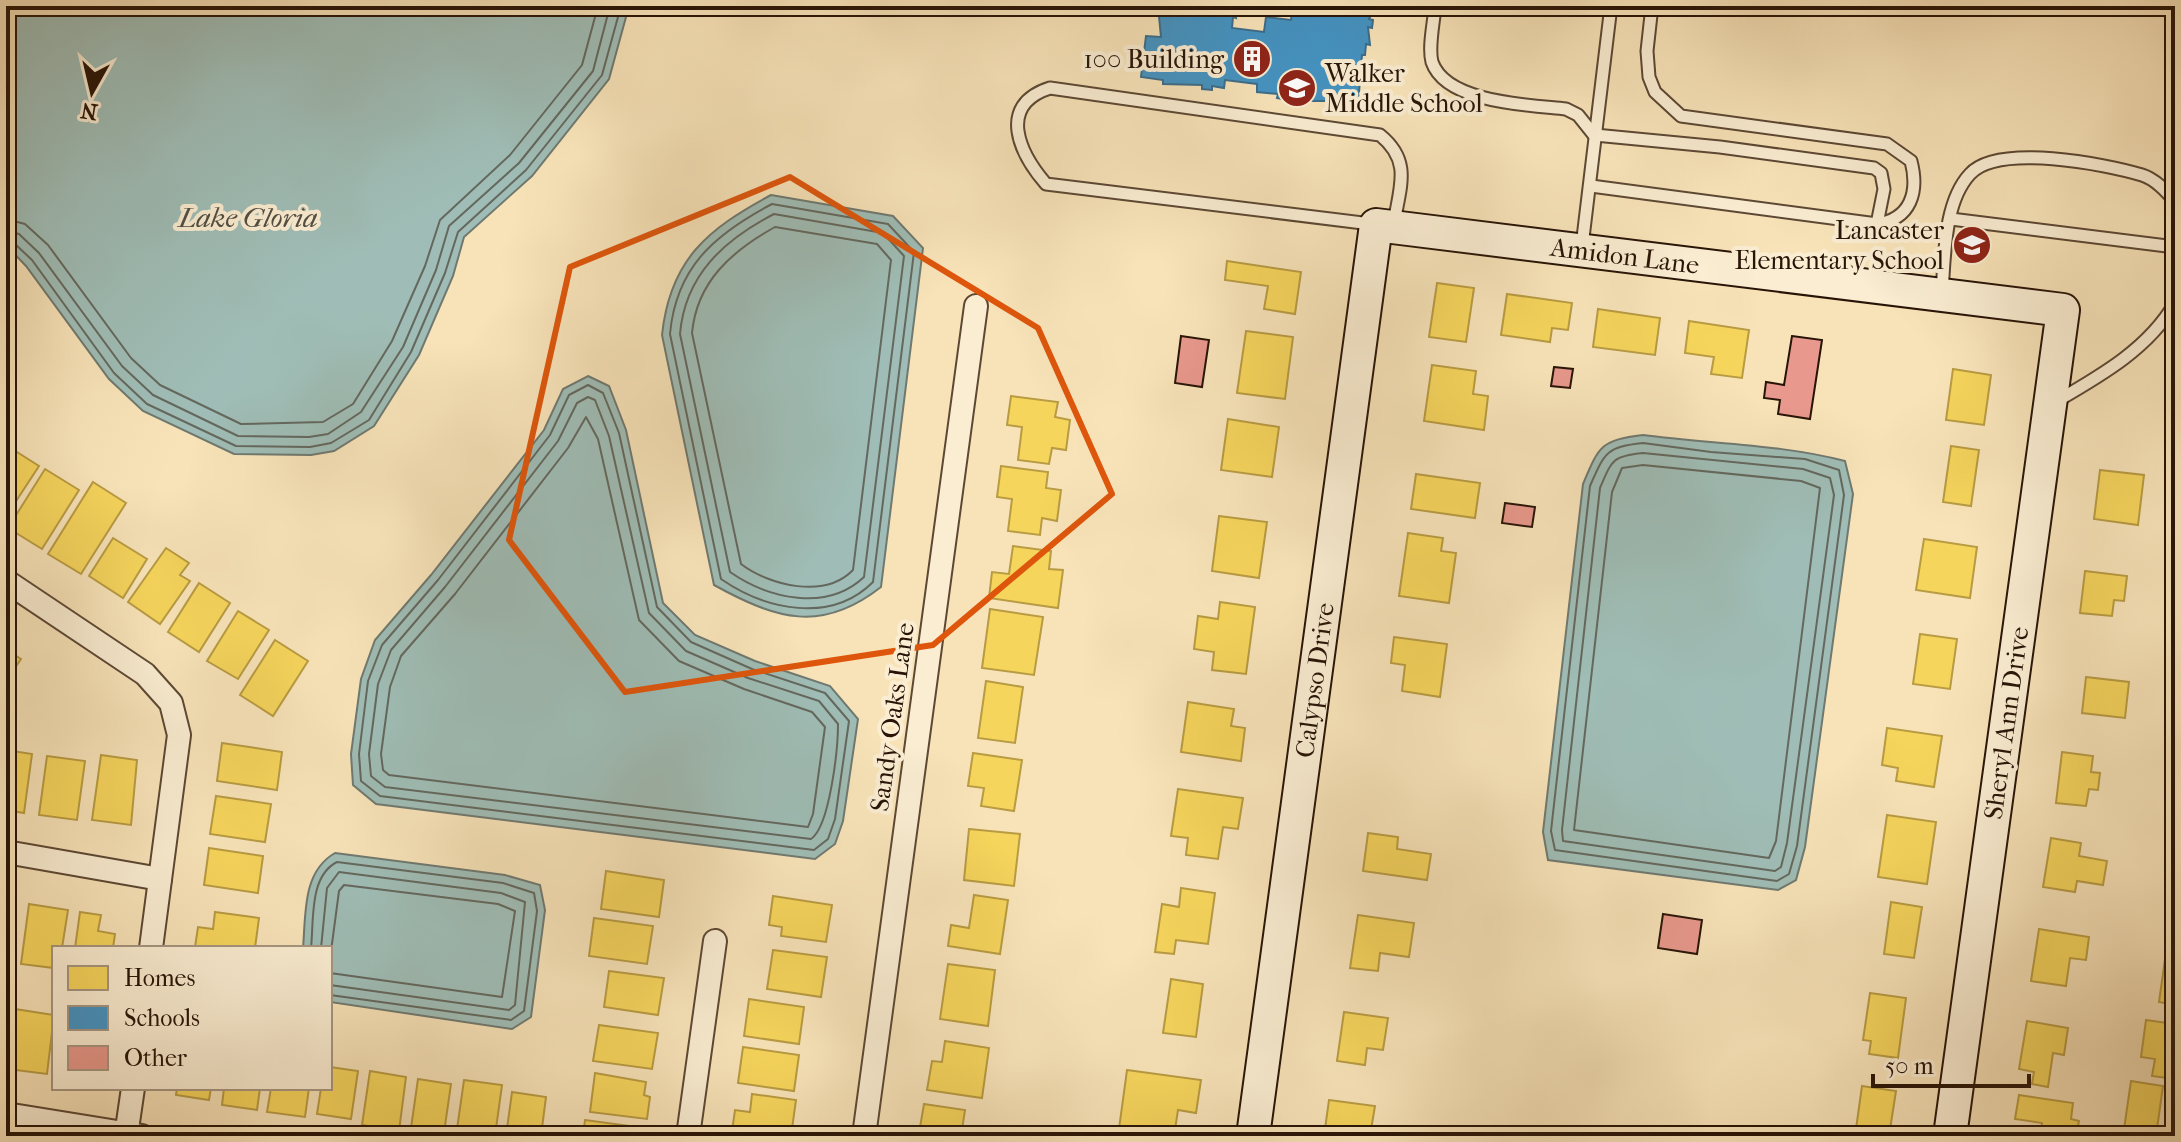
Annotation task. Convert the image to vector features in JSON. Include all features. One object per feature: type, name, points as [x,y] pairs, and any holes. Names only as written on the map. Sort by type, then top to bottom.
[{"type":"street","name":"Amidon Lane","points":[[1385,226],[2063,310]]},
{"type":"street","name":"Calypso Drive","points":[[1253,1136],[1385,226]]},
{"type":"street","name":"Sandy Oaks Lane","points":[[864,1136],[976,306]]},
{"type":"street","name":"Sheryl Ann Drive","points":[[1950,1136],[2063,310]]},
{"type":"street","points":[[6,581],[145,674],[171,703],[179,735],[151,946]]},
{"type":"street","points":[[6,852],[160,879]]},
{"type":"street","points":[[688,1136],[715,941]]},
{"type":"street","points":[[6,1114],[130,1135],[133,1090]]},
{"type":"lane","points":[[1435,6],[1431,60],[1442,79],[1475,95],[1566,109],[1578,115],[1595,135],[1720,147],[1874,168],[1881,173],[1884,189],[1877,224]]},
{"type":"lane","points":[[1582,251],[1611,6]]},
{"type":"lane","points":[[1591,186],[1877,224],[1894,222],[1910,203],[1914,175],[1911,161],[1887,144],[1681,116],[1655,92],[1649,77],[1647,51],[1652,6]]},
{"type":"lane","points":[[1050,88],[1380,135],[1397,150],[1402,173],[1385,226],[1046,184],[1022,152],[1017,132],[1023,105],[1036,93],[1050,88]]},
{"type":"lane","points":[[1941,295],[1951,219],[1961,185],[1973,171],[1989,161],[2018,157],[2144,176],[2175,201]]},
{"type":"lane","points":[[1951,219],[2175,247]]},
{"type":"lane","points":[[2050,405],[2096,379],[2144,342],[2162,325],[2175,303]]},
{"type":"highlighted area","points":[[790,177],[1038,328],[1112,494],[933,645],[625,692],[509,540],[570,267]]},
{"type":"water","name":"Lake Gloria","points":[[6,6],[629,6],[609,79],[532,176],[464,237],[453,276],[419,355],[374,426],[334,451],[311,455],[234,454],[143,411],[109,379],[26,266],[6,245]]},
{"type":"water","points":[[771,195],[893,216],[923,248],[881,587],[859,602],[818,616],[778,613],[714,585],[662,335],[674,286],[683,266],[696,249],[729,221]]},
{"type":"water","points":[[588,376],[609,386],[626,430],[663,603],[695,635],[755,661],[830,686],[858,719],[843,821],[835,844],[815,859],[376,804],[353,785],[351,754],[361,679],[375,640],[431,575],[544,430],[563,389]]},
{"type":"water","points":[[1643,435],[1770,448],[1845,461],[1853,494],[1805,847],[1796,880],[1778,890],[1548,860],[1543,832],[1583,484],[1603,447],[1618,439]]},
{"type":"water","points":[[335,853],[505,875],[540,885],[545,910],[531,1017],[512,1029],[332,1002],[332,946],[303,946],[311,882],[324,861]]},
{"type":"building: Homes","points":[[1227,261],[1301,272],[1295,314],[1264,309],[1268,286],[1225,280]]},
{"type":"building: Homes","points":[[1437,283],[1474,288],[1466,342],[1429,337]]},
{"type":"building: Homes","points":[[1507,294],[1572,303],[1568,330],[1552,328],[1550,342],[1501,335]]},
{"type":"building: Homes","points":[[1598,309],[1660,318],[1655,355],[1593,347]]},
{"type":"building: Homes","points":[[1689,321],[1749,330],[1742,378],[1711,374],[1714,357],[1685,353]]},
{"type":"building: Homes","points":[[1246,331],[1293,337],[1285,399],[1237,393]]},
{"type":"building: Homes","points":[[1432,365],[1476,371],[1473,394],[1488,396],[1484,430],[1424,421]]},
{"type":"building: Homes","points":[[1953,369],[1991,375],[1984,425],[1946,420]]},
{"type":"building: Homes","points":[[1011,396],[1058,402],[1055,417],[1070,420],[1066,450],[1052,448],[1049,464],[1018,460],[1022,427],[1007,425]]},
{"type":"building: Homes","points":[[1228,419],[1279,427],[1272,477],[1221,470]]},
{"type":"building: Homes","points":[[6,445],[39,466],[7,515],[6,514]]},
{"type":"building: Homes","points":[[1951,446],[1979,450],[1971,506],[1943,502]]},
{"type":"building: Homes","points":[[1001,466],[1048,472],[1046,488],[1061,490],[1057,521],[1042,518],[1040,535],[1008,531],[1012,499],[997,497]]},
{"type":"building: Homes","points":[[45,469],[79,490],[42,549],[8,528]]},
{"type":"building: Homes","points":[[2100,470],[2144,475],[2138,525],[2094,519]]},
{"type":"building: Homes","points":[[1416,474],[1480,483],[1475,518],[1411,509]]},
{"type":"building: Homes","points":[[93,482],[126,503],[81,574],[48,554]]},
{"type":"building: Homes","points":[[1219,516],[1267,522],[1259,578],[1212,571]]},
{"type":"building: Homes","points":[[1408,533],[1443,538],[1441,551],[1456,553],[1449,603],[1399,596]]},
{"type":"building: Homes","points":[[113,538],[147,559],[123,598],[89,576]]},
{"type":"building: Homes","points":[[1924,539],[1977,547],[1970,598],[1916,590]]},
{"type":"building: Homes","points":[[1013,546],[1051,551],[1049,569],[1063,570],[1058,608],[989,598],[992,572],[1009,574]]},
{"type":"building: Homes","points":[[166,548],[189,563],[180,575],[190,581],[160,624],[128,602]]},
{"type":"building: Homes","points":[[2085,571],[2127,576],[2124,601],[2114,600],[2112,616],[2080,613]]},
{"type":"building: Homes","points":[[199,583],[230,603],[199,652],[168,632]]},
{"type":"building: Homes","points":[[1220,602],[1255,607],[1246,674],[1212,670],[1214,652],[1194,649],[1198,616],[1218,619]]},
{"type":"building: Homes","points":[[990,609],[1043,617],[1034,675],[982,668]]},
{"type":"building: Homes","points":[[238,611],[269,630],[238,679],[207,661]]},
{"type":"building: Homes","points":[[1920,634],[1957,639],[1950,689],[1913,684]]},
{"type":"building: Homes","points":[[6,635],[16,642],[10,652],[21,659],[6,681]]},
{"type":"building: Homes","points":[[1394,637],[1447,644],[1440,697],[1402,691],[1405,665],[1391,663]]},
{"type":"building: Homes","points":[[275,640],[308,661],[273,716],[240,695]]},
{"type":"building: Homes","points":[[2086,677],[2129,682],[2125,718],[2082,713]]},
{"type":"building: Homes","points":[[986,681],[1023,687],[1015,743],[978,738]]},
{"type":"building: Homes","points":[[1188,702],[1234,709],[1231,726],[1245,728],[1241,761],[1181,752]]},
{"type":"building: Homes","points":[[1887,728],[1942,736],[1934,787],[1896,781],[1898,768],[1882,765]]},
{"type":"building: Homes","points":[[222,743],[282,752],[277,790],[217,781]]},
{"type":"building: Homes","points":[[6,750],[32,754],[24,813],[6,810]]},
{"type":"building: Homes","points":[[2062,752],[2093,756],[2091,772],[2100,773],[2098,790],[2089,789],[2086,806],[2056,803]]},
{"type":"building: Homes","points":[[973,753],[1022,760],[1014,811],[981,806],[984,788],[968,786]]},
{"type":"building: Homes","points":[[101,755],[137,760],[131,825],[92,820]]},
{"type":"building: Homes","points":[[47,756],[85,761],[77,820],[39,815]]},
{"type":"building: Homes","points":[[1178,789],[1243,798],[1238,829],[1223,827],[1218,859],[1186,855],[1188,838],[1171,836]]},
{"type":"building: Homes","points":[[216,796],[271,804],[265,842],[210,834]]},
{"type":"building: Homes","points":[[1887,815],[1936,822],[1927,884],[1878,877]]},
{"type":"building: Homes","points":[[969,829],[1020,834],[1014,886],[964,880]]},
{"type":"building: Homes","points":[[1368,833],[1398,837],[1397,849],[1431,854],[1427,880],[1363,871]]},
{"type":"building: Homes","points":[[2051,838],[2081,843],[2079,856],[2107,861],[2103,885],[2077,881],[2075,892],[2043,887]]},
{"type":"building: Homes","points":[[209,848],[263,856],[258,893],[204,885]]},
{"type":"building: Homes","points":[[606,871],[664,880],[659,917],[601,909]]},
{"type":"building: Homes","points":[[2175,881],[2175,936],[2167,935]]},
{"type":"building: Homes","points":[[1181,888],[1215,893],[1208,944],[1176,940],[1174,954],[1155,952],[1162,904],[1179,907]]},
{"type":"building: Homes","points":[[974,895],[1008,900],[1000,954],[948,946],[951,925],[969,928]]},
{"type":"building: Homes","points":[[773,896],[832,905],[826,942],[781,936],[782,927],[769,925]]},
{"type":"building: Homes","points":[[6,901],[14,902],[6,959]]},
{"type":"building: Homes","points":[[1891,902],[1922,907],[1914,958],[1884,954]]},
{"type":"building: Homes","points":[[29,904],[68,910],[62,946],[52,946],[52,968],[21,964]]},
{"type":"building: Homes","points":[[80,912],[101,915],[98,931],[115,934],[113,946],[75,946]]},
{"type":"building: Homes","points":[[215,912],[259,918],[255,946],[195,946],[198,927],[213,929]]},
{"type":"building: Homes","points":[[1358,915],[1414,923],[1409,957],[1380,953],[1378,971],[1350,968]]},
{"type":"building: Homes","points":[[594,918],[653,926],[647,964],[589,956]]},
{"type":"building: Homes","points":[[2039,929],[2089,937],[2086,960],[2070,958],[2066,986],[2031,981]]},
{"type":"building: Homes","points":[[773,950],[827,957],[821,997],[767,989]]},
{"type":"building: Homes","points":[[2166,952],[2175,954],[2175,1005],[2159,1002]]},
{"type":"building: Homes","points":[[948,964],[995,970],[988,1026],[940,1019]]},
{"type":"building: Homes","points":[[609,971],[664,978],[658,1015],[604,1007]]},
{"type":"building: Homes","points":[[1171,979],[1203,984],[1196,1037],[1163,1033]]},
{"type":"building: Homes","points":[[1870,993],[1906,998],[1898,1058],[1869,1054],[1871,1041],[1863,1040]]},
{"type":"building: Homes","points":[[749,999],[804,1007],[799,1044],[744,1036]]},
{"type":"building: Homes","points":[[15,1009],[52,1015],[47,1074],[7,1069]]},
{"type":"building: Homes","points":[[1344,1012],[1388,1018],[1383,1050],[1367,1048],[1365,1065],[1337,1061]]},
{"type":"building: Homes","points":[[2146,1020],[2175,1024],[2175,1079],[2152,1076],[2155,1059],[2141,1057]]},
{"type":"building: Homes","points":[[2027,1021],[2068,1028],[2064,1055],[2053,1053],[2048,1087],[2032,1084],[2034,1072],[2019,1069]]},
{"type":"building: Homes","points":[[599,1025],[658,1033],[652,1069],[593,1061]]},
{"type":"building: Homes","points":[[945,1041],[989,1048],[982,1098],[927,1090],[932,1061],[942,1062]]},
{"type":"building: Homes","points":[[743,1047],[799,1055],[794,1091],[738,1083]]},
{"type":"building: Homes","points":[[332,1067],[358,1071],[351,1119],[317,1114],[321,1090],[332,1090]]},
{"type":"building: Homes","points":[[1127,1070],[1201,1080],[1196,1113],[1178,1110],[1174,1136],[1118,1136]]},
{"type":"building: Homes","points":[[370,1071],[406,1077],[399,1131],[362,1125]]},
{"type":"building: Homes","points":[[595,1073],[646,1082],[644,1095],[650,1097],[647,1119],[590,1112]]},
{"type":"building: Homes","points":[[418,1079],[451,1084],[444,1133],[411,1128]]},
{"type":"building: Homes","points":[[464,1080],[502,1085],[495,1136],[456,1136]]},
{"type":"building: Homes","points":[[2131,1081],[2163,1086],[2156,1136],[2123,1136]]},
{"type":"building: Homes","points":[[1862,1086],[1896,1091],[1889,1136],[1855,1136]]},
{"type":"building: Homes","points":[[177,1090],[211,1090],[209,1100],[176,1095]]},
{"type":"building: Homes","points":[[224,1090],[260,1090],[257,1110],[222,1105]]},
{"type":"building: Homes","points":[[271,1090],[309,1090],[305,1117],[267,1112]]},
{"type":"building: Homes","points":[[512,1092],[546,1097],[541,1136],[506,1136]]},
{"type":"building: Homes","points":[[752,1094],[796,1100],[791,1136],[732,1131],[735,1110],[750,1112]]},
{"type":"building: Homes","points":[[2019,1095],[2073,1103],[2071,1119],[2079,1121],[2076,1136],[2040,1136],[2042,1123],[2015,1119]]},
{"type":"building: Homes","points":[[1329,1100],[1375,1106],[1370,1136],[1324,1136]]},
{"type":"building: Homes","points":[[924,1104],[965,1110],[961,1136],[919,1133]]},
{"type":"building: Homes","points":[[585,1120],[645,1128],[644,1136],[583,1136]]},
{"type":"building: Schools","name":"100 Building","points":[[1158,6],[1234,6],[1236,18],[1233,17],[1232,28],[1264,32],[1266,17],[1291,20],[1293,6],[1375,6],[1369,19],[1373,20],[1372,28],[1368,27],[1370,45],[1366,44],[1365,55],[1362,55],[1358,105],[1337,102],[1337,106],[1327,105],[1328,101],[1302,101],[1303,98],[1287,96],[1287,100],[1277,98],[1278,94],[1257,92],[1257,84],[1225,80],[1224,88],[1212,86],[1212,90],[1202,89],[1202,85],[1163,84],[1163,80],[1141,77],[1146,36],[1161,37]]},
{"type":"building: Other","points":[[1181,336],[1209,340],[1202,387],[1175,383]]},
{"type":"building: Other","points":[[1792,336],[1822,340],[1810,419],[1778,414],[1780,400],[1764,398],[1766,382],[1784,385]]},
{"type":"building: Other","points":[[1554,367],[1573,369],[1570,388],[1551,386]]},
{"type":"building: Other","points":[[1505,503],[1535,507],[1532,527],[1502,523]]},
{"type":"building: Other","points":[[1663,914],[1702,920],[1697,954],[1658,948]]},
{"type":"place","name":"100 Building","points":[[1252,59]]},
{"type":"place","name":"Walker Middle School","points":[[1297,88]]},
{"type":"place","name":"Lancaster Elementary School","points":[[1972,245]]}]
